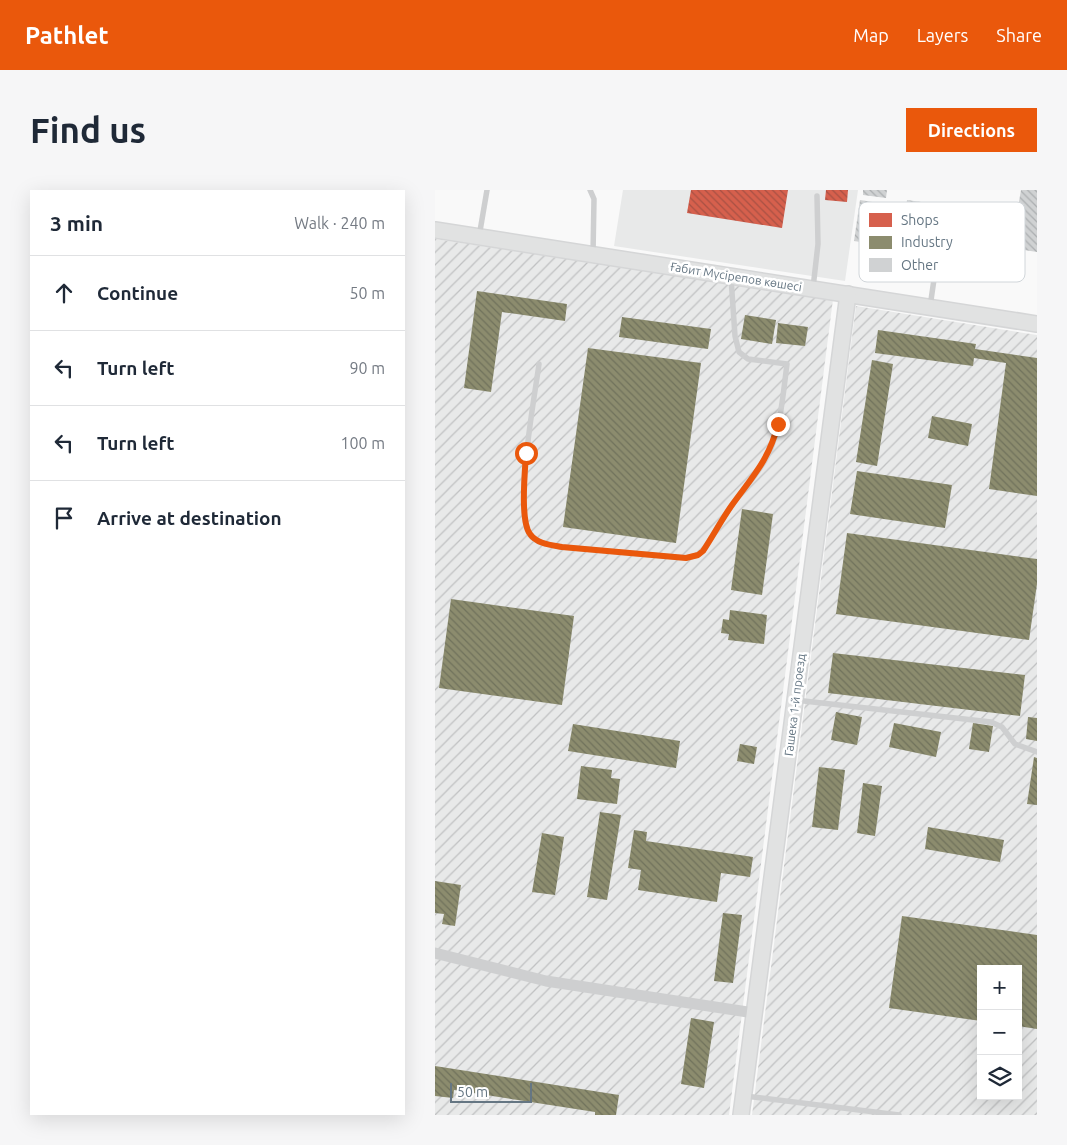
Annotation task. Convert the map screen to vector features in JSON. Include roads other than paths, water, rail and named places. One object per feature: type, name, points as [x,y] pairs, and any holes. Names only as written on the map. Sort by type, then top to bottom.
[{"type":"main road","name":"Ғабит Мүсірепов көшесі","points":[[435,230],[1037,324]]},
{"type":"main road","name":"Гашека 1-й проезд","points":[[741,1115],[848,294]]},
{"type":"street","points":[[435,953],[546,981],[754,1013]]},
{"type":"lane","points":[[479,237],[487,190]]},
{"type":"lane","points":[[590,190],[594,199],[593,254]]},
{"type":"lane","points":[[813,289],[818,244],[817,196]]},
{"type":"lane","points":[[539,364],[526,453],[525,516],[529,534],[542,543],[562,547],[686,558],[698,555],[703,551],[731,506],[761,467],[768,454],[778,424],[787,364],[748,359],[739,352],[735,336],[731,276]]},
{"type":"lane","points":[[929,307],[933,282]]},
{"type":"lane","points":[[795,700],[991,722],[1002,727],[1015,744],[1037,752]]},
{"type":"lane","points":[[743,1096],[899,1115]]}]
